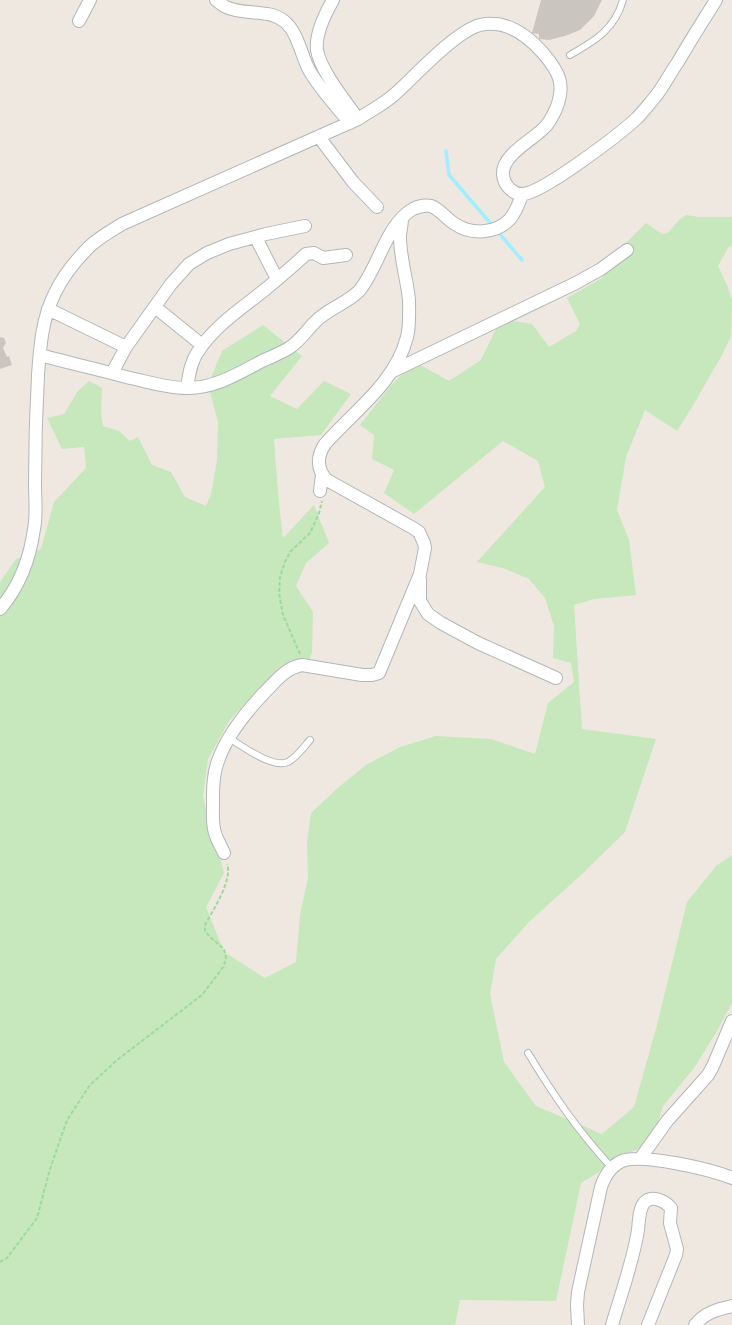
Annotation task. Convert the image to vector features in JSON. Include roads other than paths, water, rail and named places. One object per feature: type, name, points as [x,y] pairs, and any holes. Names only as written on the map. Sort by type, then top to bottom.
[{"type":"street","points":[[79,21],[90,0]]},
{"type":"street","points":[[216,0],[226,7],[274,16],[284,22],[292,30],[310,70],[354,121]]},
{"type":"street","points":[[332,0],[322,24],[318,38],[317,50],[321,64],[354,121]]},
{"type":"street","points":[[0,609],[10,597],[28,558],[35,528],[36,413],[40,355],[48,309],[59,286],[82,254],[90,246],[122,224],[354,121],[393,96],[449,44],[474,27],[485,24],[508,26],[526,37],[557,71],[561,82],[560,96],[549,121],[537,134],[513,154],[504,168],[503,175],[511,190],[522,195],[531,193],[612,139],[638,118],[657,95],[716,0]]},
{"type":"street","points":[[318,137],[353,182],[377,207]]},
{"type":"street","points":[[40,355],[171,388],[197,388],[219,382],[290,348],[305,335],[314,322],[359,291],[387,240],[402,219],[414,208],[423,205],[430,206],[436,209],[455,225],[466,231],[493,229],[509,220],[516,210],[522,195]]},
{"type":"street","points":[[402,219],[400,237],[409,300],[408,336],[401,354],[391,372],[321,450],[318,465],[319,470],[322,475],[338,487],[406,523],[419,532],[425,548],[420,574],[420,601],[428,614],[441,623],[478,643],[556,678]]},
{"type":"street","points":[[112,373],[126,347],[171,284],[189,264],[207,253],[229,244],[256,238],[266,234],[305,226]]},
{"type":"street","points":[[256,238],[277,279]]},
{"type":"street","points":[[391,372],[576,283],[601,269],[627,250]]},
{"type":"street","points":[[187,388],[190,370],[196,354],[202,346],[226,321],[306,254],[314,253],[323,258],[346,255]]},
{"type":"street","points":[[155,307],[202,346]]},
{"type":"street","points":[[48,309],[126,347]]},
{"type":"street","points":[[320,491],[322,475]]},
{"type":"street","points":[[224,853],[215,832],[212,790],[218,760],[229,738],[247,711],[288,669],[293,667],[302,665],[362,675],[379,673],[420,574]]},
{"type":"street","points":[[640,1159],[667,1121],[708,1075],[732,1021]]},
{"type":"street","points":[[578,1325],[578,1292],[600,1187],[604,1177],[612,1168],[624,1161],[640,1159],[707,1170],[732,1178]]},
{"type":"street","points":[[612,1325],[635,1247],[643,1204],[647,1200],[653,1199],[661,1200],[667,1203],[671,1208],[670,1223],[677,1250],[648,1325]]},
{"type":"street","points":[[695,1325],[706,1315],[732,1306]]},
{"type":"lane","points":[[570,56],[596,40],[606,31],[620,11],[623,0]]},
{"type":"lane","points":[[229,738],[262,757],[276,763],[287,763],[295,757],[310,740]]},
{"type":"lane","points":[[528,1053],[574,1124],[612,1168]]},
{"type":"waterway","points":[[446,151],[449,175],[522,260]]}]
